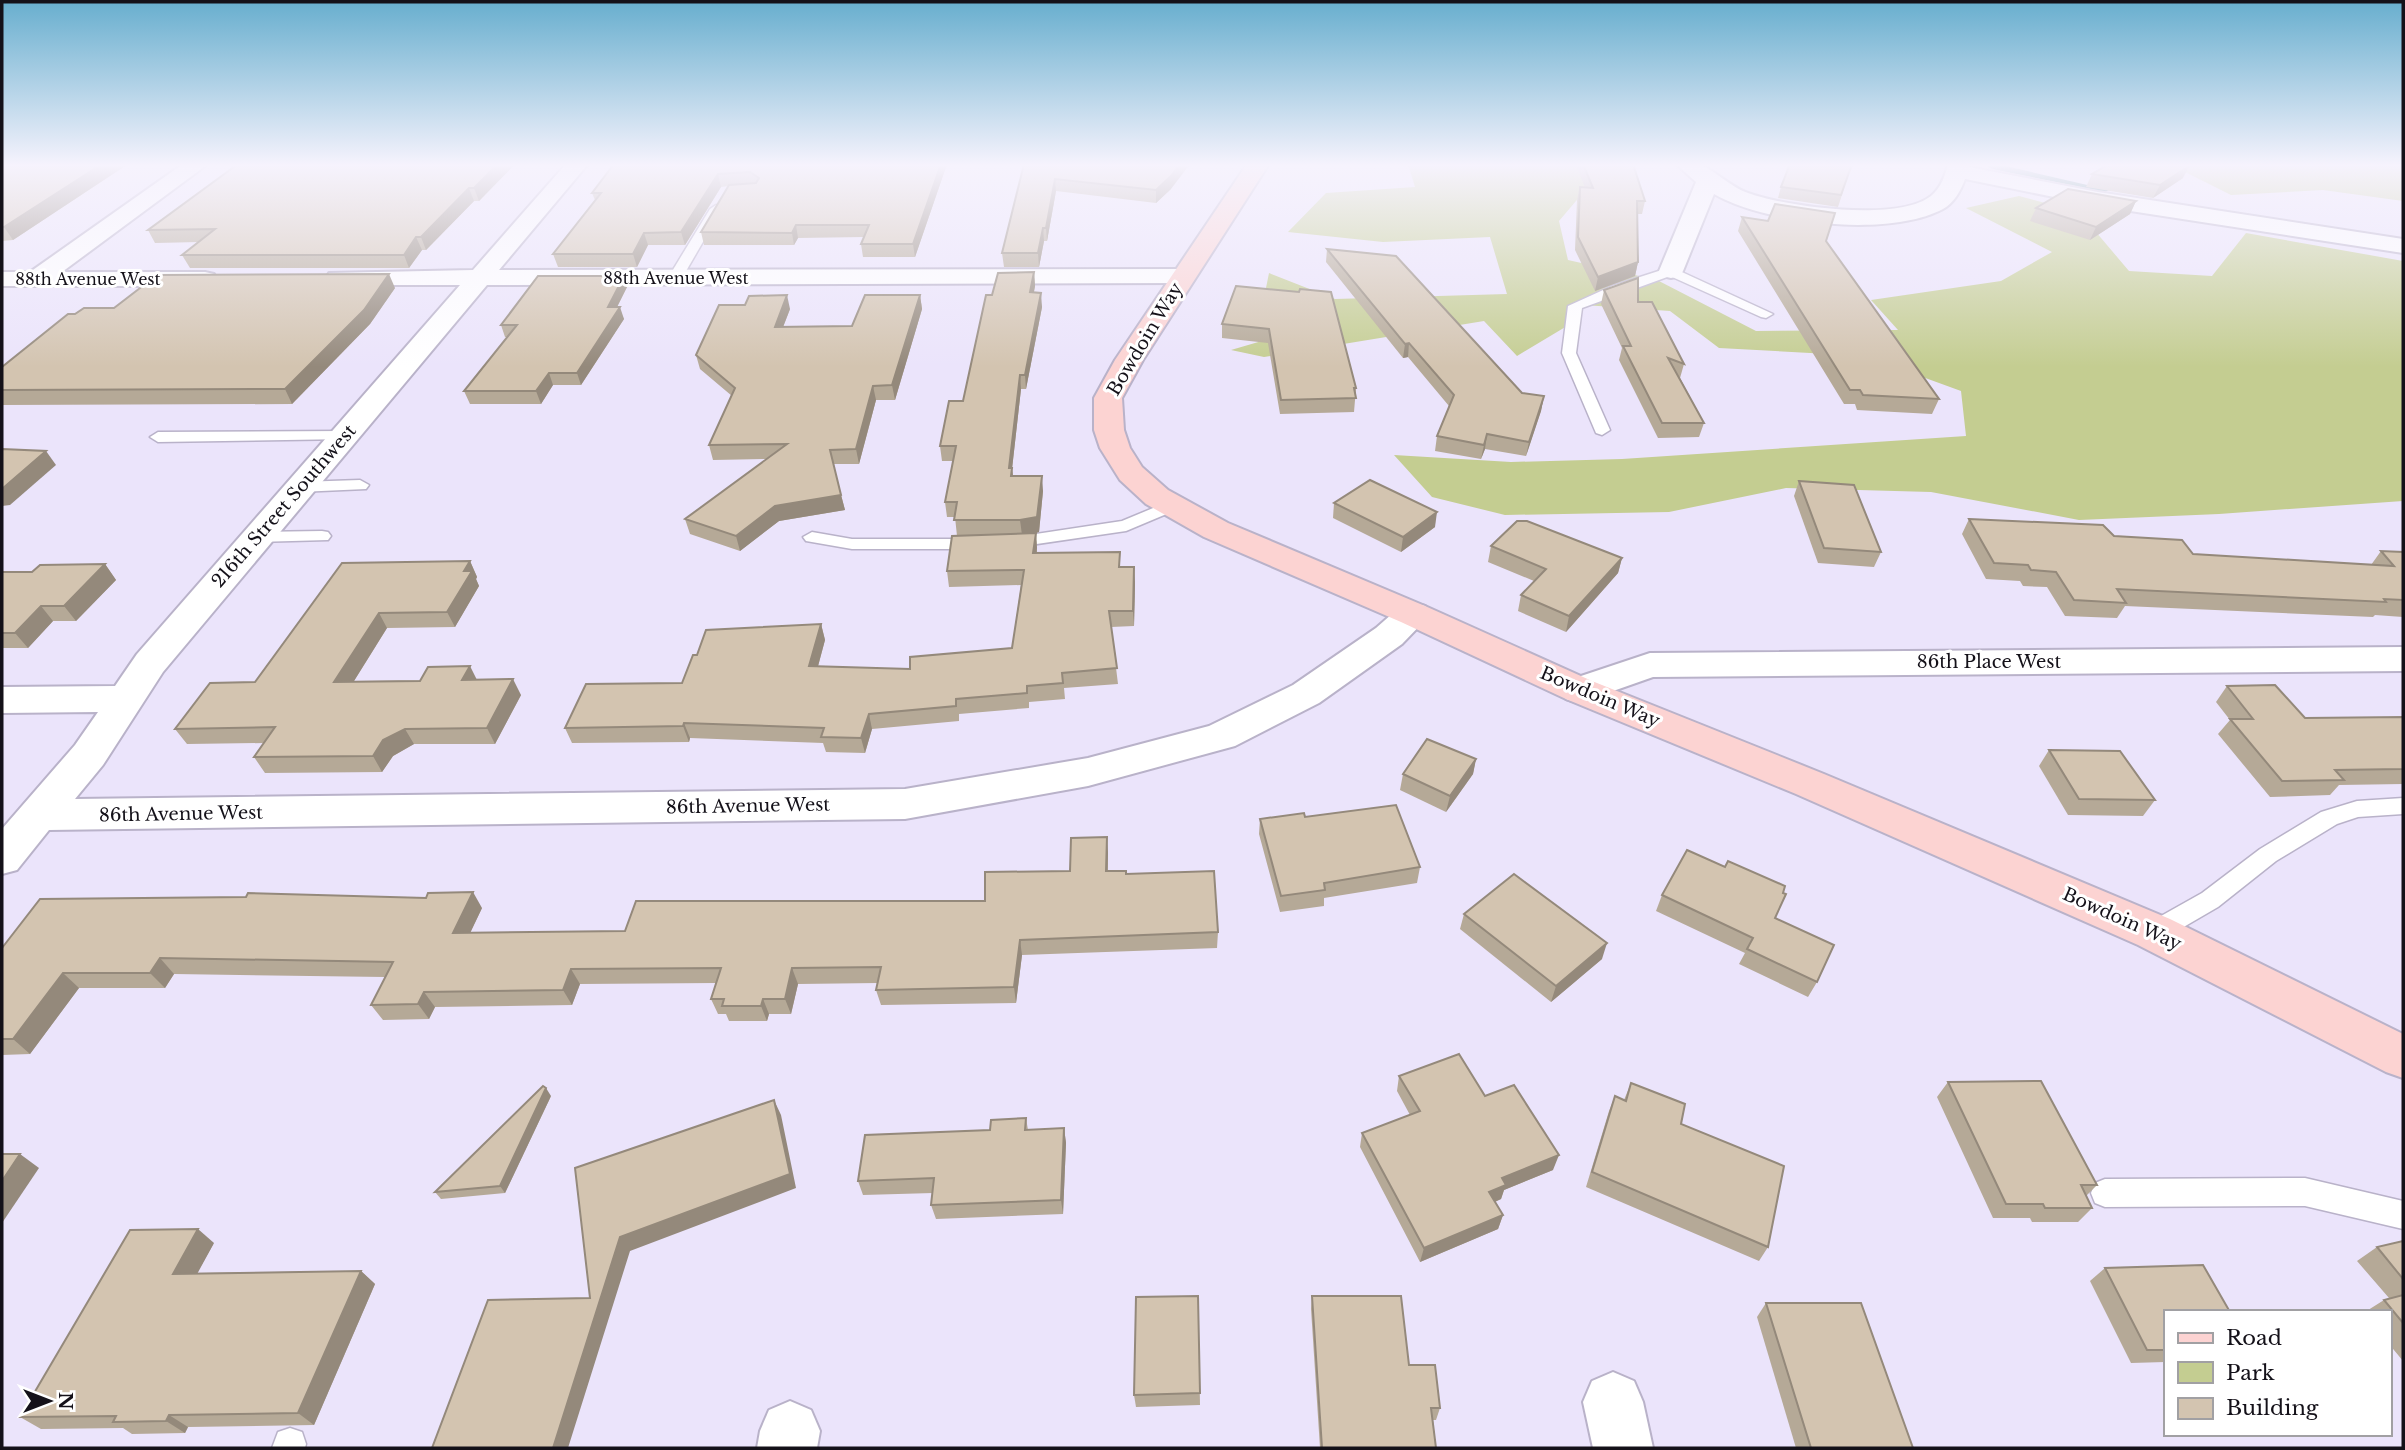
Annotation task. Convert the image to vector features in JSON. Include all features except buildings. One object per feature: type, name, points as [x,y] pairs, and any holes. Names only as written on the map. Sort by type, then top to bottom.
[{"type":"street","points":[[36,279],[102,232]]},
{"type":"street","name":"216th Street Southwest","points":[[2,858],[89,755],[150,663],[519,232]]},
{"type":"street","name":"Bowdoin Way","points":[[1213,232],[1117,379],[1108,398],[1107,411],[1115,447],[1130,473],[1170,506],[1216,530],[1413,614],[1579,690],[1810,784],[2154,932],[2403,1057]]},
{"type":"street","points":[[1671,271],[1687,232]]},
{"type":"street","points":[[2320,232],[2403,246]]},
{"type":"street","name":"88th Avenue West","points":[[313,278],[1183,276]]},
{"type":"street","name":"88th Avenue West","points":[[2,279],[230,279]]},
{"type":"street","name":"86th Avenue West","points":[[39,816],[905,804],[1088,772],[1221,736],[1306,694],[1388,636],[1413,614]]},
{"type":"street","name":"86th Place West","points":[[1579,690],[1650,665],[2403,659]]},
{"type":"street","points":[[2,700],[126,699]]},
{"type":"lane","points":[[675,278],[703,232]]},
{"type":"lane","points":[[1602,430],[1569,354],[1575,306],[1671,271],[1766,314]]},
{"type":"lane","points":[[158,437],[344,436]]},
{"type":"lane","points":[[299,487],[360,485]]},
{"type":"lane","points":[[812,537],[852,544],[1022,543],[1126,526],[1170,506]]},
{"type":"lane","points":[[256,537],[322,536]]},
{"type":"lane","points":[[2154,932],[2210,900],[2268,855],[2329,818],[2357,809],[2403,806]]},
{"type":"lane","points":[[2105,1193],[2305,1192],[2403,1215]]},
{"type":"green space","points":[[1288,232],[1561,232],[1568,260],[1657,280],[1756,331],[1898,330],[1871,300],[2001,281],[2052,252],[2012,232],[2096,232],[2129,271],[2212,276],[2246,233],[2403,261],[2403,501],[2219,514],[2079,520],[1931,492],[1786,488],[1669,512],[1505,515],[1432,497],[1394,455],[1511,462],[1622,459],[1966,436],[1961,391],[1865,356],[1719,348],[1670,311],[1584,305],[1567,326],[1517,356],[1484,321],[1264,357],[1231,350],[1299,330],[1264,298],[1269,273],[1335,299],[1507,294],[1490,237],[1383,242]]}]
